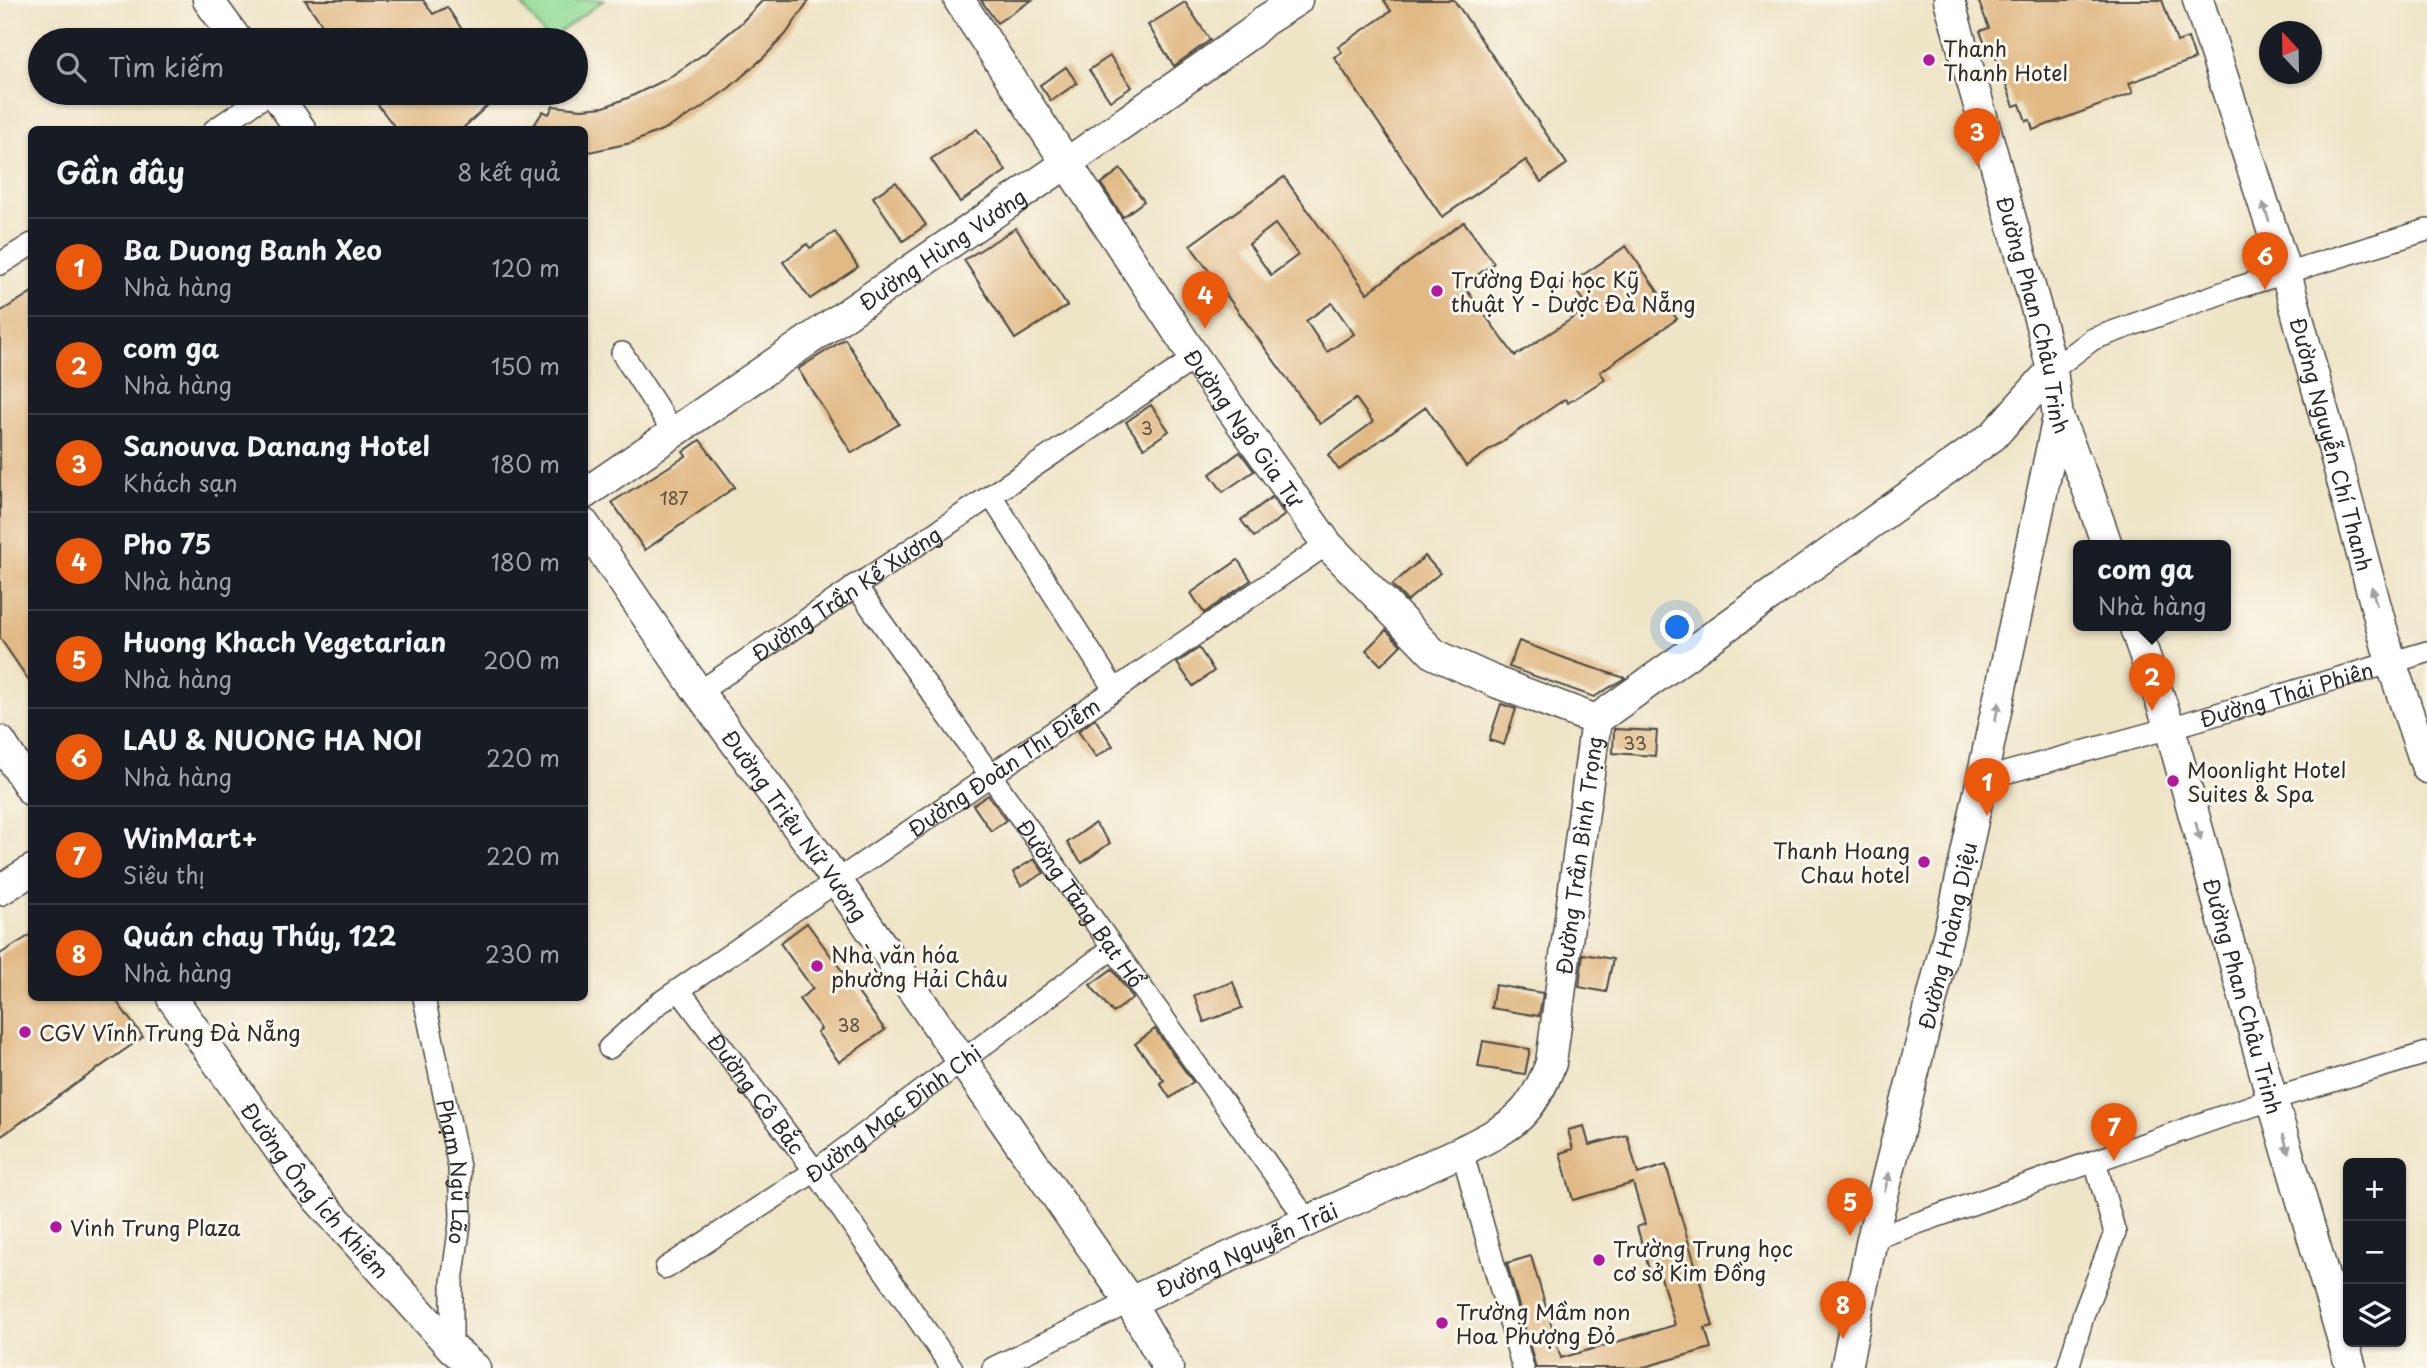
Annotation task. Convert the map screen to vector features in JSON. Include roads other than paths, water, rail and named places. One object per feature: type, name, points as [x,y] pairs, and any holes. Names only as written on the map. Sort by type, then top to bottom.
[{"type":"street","points":[[208,0],[228,28]]},
{"type":"street","name":"Đường Ngô Gia Tự","points":[[959,0],[1195,358],[1327,544],[1434,654],[1497,683],[1596,720]]},
{"type":"street","name":"Đường Hùng Vương","points":[[588,491],[1067,163],[1297,0]]},
{"type":"street","name":"Đường Phan Châu Trinh","points":[[1949,0],[2052,370],[2058,417],[2088,489],[2105,540]]},
{"type":"street","name":"Đường Nguyễn Chí Thanh","points":[[2199,0],[2286,273],[2391,662],[2427,768]]},
{"type":"street","points":[[220,126],[251,105]]},
{"type":"street","points":[[283,105],[298,126]]},
{"type":"street","points":[[2052,370],[2093,339],[2234,289],[2427,230]]},
{"type":"street","points":[[0,264],[28,246]]},
{"type":"street","points":[[622,353],[674,433]]},
{"type":"street","name":"Đường Trần Kế Xương","points":[[699,692],[1195,358]]},
{"type":"street","name":"Đường Trần Bình Trọng","points":[[1502,1131],[1524,1113],[1540,1092],[1551,1063],[1596,720],[1993,436],[2052,370]]},
{"type":"street","name":"Đường Hoàng Diệu","points":[[1846,1368],[1872,1239],[1926,1027],[1983,779],[2058,417]]},
{"type":"street","points":[[2043,491],[2088,489]]},
{"type":"street","points":[[992,497],[1114,689]]},
{"type":"street","name":"Đường Triệu Nữ Vương","points":[[588,530],[699,692],[837,881],[1130,1302],[1168,1368]]},
{"type":"street","name":"Đường Đoàn Thị Điểm","points":[[609,1048],[658,1004],[1327,544]]},
{"type":"street","name":"Đường Tăng Bạt Hổ","points":[[855,585],[1307,1220]]},
{"type":"street","name":"Đường Phan Châu Trinh","points":[[2136,631],[2169,728],[2272,1099],[2351,1368]]},
{"type":"street","name":"Đường Thái Phiên","points":[[1983,779],[2169,728],[2427,652]]},
{"type":"street","points":[[0,741],[28,785]]},
{"type":"street","points":[[0,890],[28,872]]},
{"type":"street","name":"Đường Mạc Đĩnh Chi","points":[[666,1268],[815,1171],[1113,948]]},
{"type":"street","name":"Đường Cô Bắc","points":[[680,991],[815,1171],[952,1368]]},
{"type":"street","name":"Đường Ông Ích Khiêm","points":[[174,1001],[303,1183],[455,1358],[475,1368]]},
{"type":"street","name":"Phạm Ngũ Lão","points":[[425,1001],[459,1167],[461,1216],[452,1282],[455,1358]]},
{"type":"street","points":[[1872,1239],[2272,1099],[2427,1053]]},
{"type":"street","name":"Đường Nguyễn Trãi","points":[[993,1368],[1502,1131]]},
{"type":"street","points":[[1462,1151],[1523,1368]]},
{"type":"street","points":[[2068,1368],[2084,1313],[2115,1233],[2095,1161]]},
{"type":"place","name":"Thanh Thanh Hotel","points":[[1929,60]]},
{"type":"place","name":"Sanouva Danang Hotel","points":[[1977,166]]},
{"type":"place","name":"LAU & NUONG HA NOI","points":[[2265,290]]},
{"type":"place","name":"Trường Đại học Kỹ thuật Y - Dược Đà Nẵng","points":[[1437,291]]},
{"type":"place","name":"Pho 75","points":[[1205,329]]},
{"type":"place","name":"com ga","points":[[2152,711]]},
{"type":"place","name":"Moonlight Hotel Suites & Spa","points":[[2173,781]]},
{"type":"place","name":"Ba Duong Banh Xeo","points":[[1987,816]]},
{"type":"place","name":"Thanh Hoang Chau hotel","points":[[1924,862]]},
{"type":"place","name":"Nhà văn hóa phường Hải Châu","points":[[817,966]]},
{"type":"place","name":"CGV Vĩnh Trung Đà Nẵng","points":[[25,1032]]},
{"type":"place","name":"WinMart+","points":[[2114,1161]]},
{"type":"place","name":"Vinh Trung Plaza","points":[[56,1227]]},
{"type":"place","name":"Huong Khach Vegetarian","points":[[1850,1236]]},
{"type":"place","name":"Trường Trung học cơ sở Kim Đồng","points":[[1599,1260]]},
{"type":"place","name":"Trường Mầm non Hoa Phượng Đỏ","points":[[1442,1323]]},
{"type":"place","name":"Quán chay Thúy, 122","points":[[1843,1339]]}]
